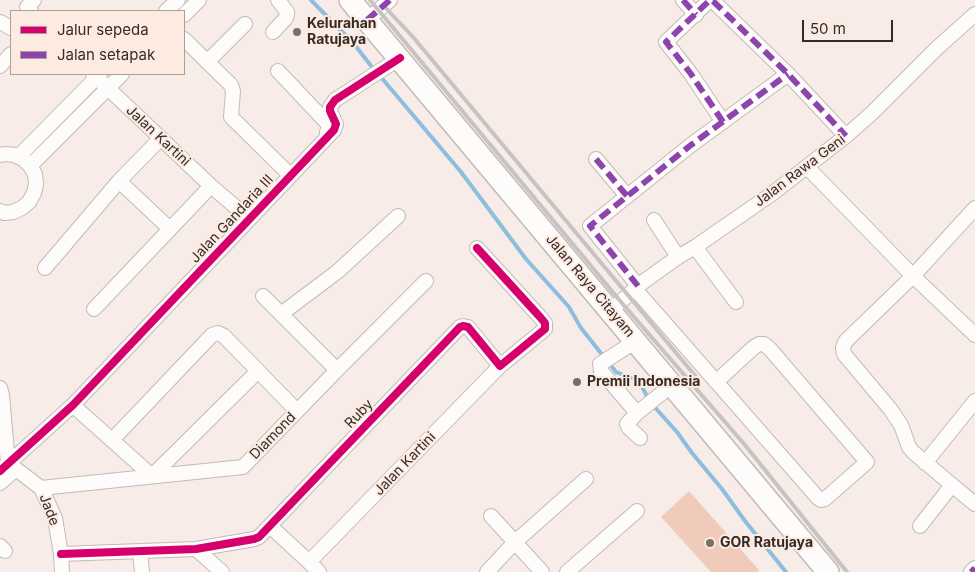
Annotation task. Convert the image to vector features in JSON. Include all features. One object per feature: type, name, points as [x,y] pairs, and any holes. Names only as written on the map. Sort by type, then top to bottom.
[{"type":"main road","name":"Jalan Raya Citayam","points":[[350,0],[367,20],[393,63],[610,311],[628,346],[828,572]]},
{"type":"street","points":[[167,10],[178,0]]},
{"type":"street","points":[[185,14],[199,0]]},
{"type":"street","points":[[273,32],[288,14],[278,0]]},
{"type":"street","points":[[367,20],[389,0]]},
{"type":"street","points":[[683,0],[696,15]]},
{"type":"street","points":[[723,122],[691,74],[666,42],[710,0],[788,74],[846,136]]},
{"type":"street","name":"Jalan Rawa Geni","points":[[610,311],[636,288],[678,257],[773,193],[846,136],[975,14]]},
{"type":"street","points":[[207,62],[245,24]]},
{"type":"street","points":[[185,40],[231,85],[233,90],[231,118],[286,171]]},
{"type":"street","points":[[0,66],[10,55]]},
{"type":"street","name":"Jalan Gandaria III","points":[[75,407],[334,130],[336,124],[330,107],[335,100],[393,63]]},
{"type":"street","name":"Jalan Kartini","points":[[96,75],[211,186],[244,212],[253,208],[286,171],[327,131],[329,126],[319,113],[278,71]]},
{"type":"street","points":[[716,382],[753,348],[759,344],[764,344],[867,462],[825,499],[821,500],[818,498],[716,382],[636,288],[590,226],[691,145],[788,74]]},
{"type":"street","points":[[18,157],[96,75]]},
{"type":"street","points":[[30,166],[121,75]]},
{"type":"street","points":[[45,268],[119,181],[161,138]]},
{"type":"street","points":[[0,155],[5,154],[23,159],[30,166],[36,184],[30,202],[13,212],[0,212]]},
{"type":"street","points":[[596,159],[627,196]]},
{"type":"street","points":[[807,167],[913,276],[975,334]]},
{"type":"street","points":[[119,181],[170,229]]},
{"type":"street","points":[[94,309],[211,186]]},
{"type":"street","points":[[975,208],[913,276],[845,342],[843,348],[844,354],[891,410],[901,425],[910,449],[975,504]]},
{"type":"street","points":[[281,314],[337,272],[398,216]]},
{"type":"street","points":[[654,220],[678,257]]},
{"type":"street","points":[[695,247],[736,302]]},
{"type":"street","points":[[478,248],[545,323],[545,329],[500,366]]},
{"type":"street","name":"Diamond","points":[[41,488],[243,467],[426,281]]},
{"type":"street","points":[[263,296],[337,370]]},
{"type":"street","name":"Ruby","points":[[61,554],[196,549],[259,537],[460,327],[468,327],[500,366]]},
{"type":"street","points":[[112,439],[212,335],[218,333],[224,336],[298,410]]},
{"type":"street","points":[[628,346],[600,364],[601,371],[641,410]]},
{"type":"street","name":"Jalan Kartini","points":[[270,526],[314,567],[500,366]]},
{"type":"street","points":[[0,483],[8,467],[75,407],[152,476],[258,371]]},
{"type":"street","points":[[0,388],[8,467]]},
{"type":"street","points":[[640,438],[627,424],[666,390]]},
{"type":"street","points":[[925,463],[975,401]]},
{"type":"street","name":"Jade","points":[[8,467],[41,488],[55,518],[62,572]]},
{"type":"street","points":[[487,572],[515,542],[586,479]]},
{"type":"street","points":[[920,526],[952,485]]},
{"type":"street","points":[[567,572],[638,511]]},
{"type":"street","points":[[490,516],[542,572]]},
{"type":"street","points":[[196,549],[222,572]]},
{"type":"street","points":[[140,552],[142,572]]},
{"type":"street","points":[[971,572],[975,568]]},
{"type":"shaded area","name":"GOR Ratujaya","points":[[689,491],[759,570],[757,572],[711,572],[661,517]]},
{"type":"waterway","points":[[311,0],[354,44],[375,71]]},
{"type":"waterway","points":[[380,76],[461,172],[526,259],[569,307],[581,328],[604,357]]},
{"type":"waterway","points":[[609,363],[616,372],[639,381],[650,402],[677,432],[786,572]]},
{"type":"railway","points":[[370,0],[621,302],[745,445],[847,572]]},
{"type":"railway","points":[[383,5],[413,37],[697,378]]},
{"type":"marked path","points":[[367,20],[390,0]]},
{"type":"marked path","points":[[683,0],[696,15]]},
{"type":"marked path","points":[[723,122],[691,74],[666,42],[710,0],[788,74],[846,136]]},
{"type":"marked path","points":[[638,286],[590,226],[691,145],[788,74]]},
{"type":"marked path","points":[[596,159],[627,196]]},
{"type":"marked path","points":[[971,572],[975,568]]},
{"type":"cycle path","points":[[0,471],[73,405],[334,130],[336,124],[330,107],[335,100],[400,58]]},
{"type":"cycle path","points":[[61,554],[196,549],[259,537],[460,327],[468,327],[500,366],[545,329],[545,323],[477,248]]},
{"type":"place","name":"Kelurahan Ratujaya","points":[[297,32]]},
{"type":"place","name":"Premii Indonesia","points":[[577,382]]},
{"type":"place","name":"GOR Ratujaya","points":[[710,543]]}]
